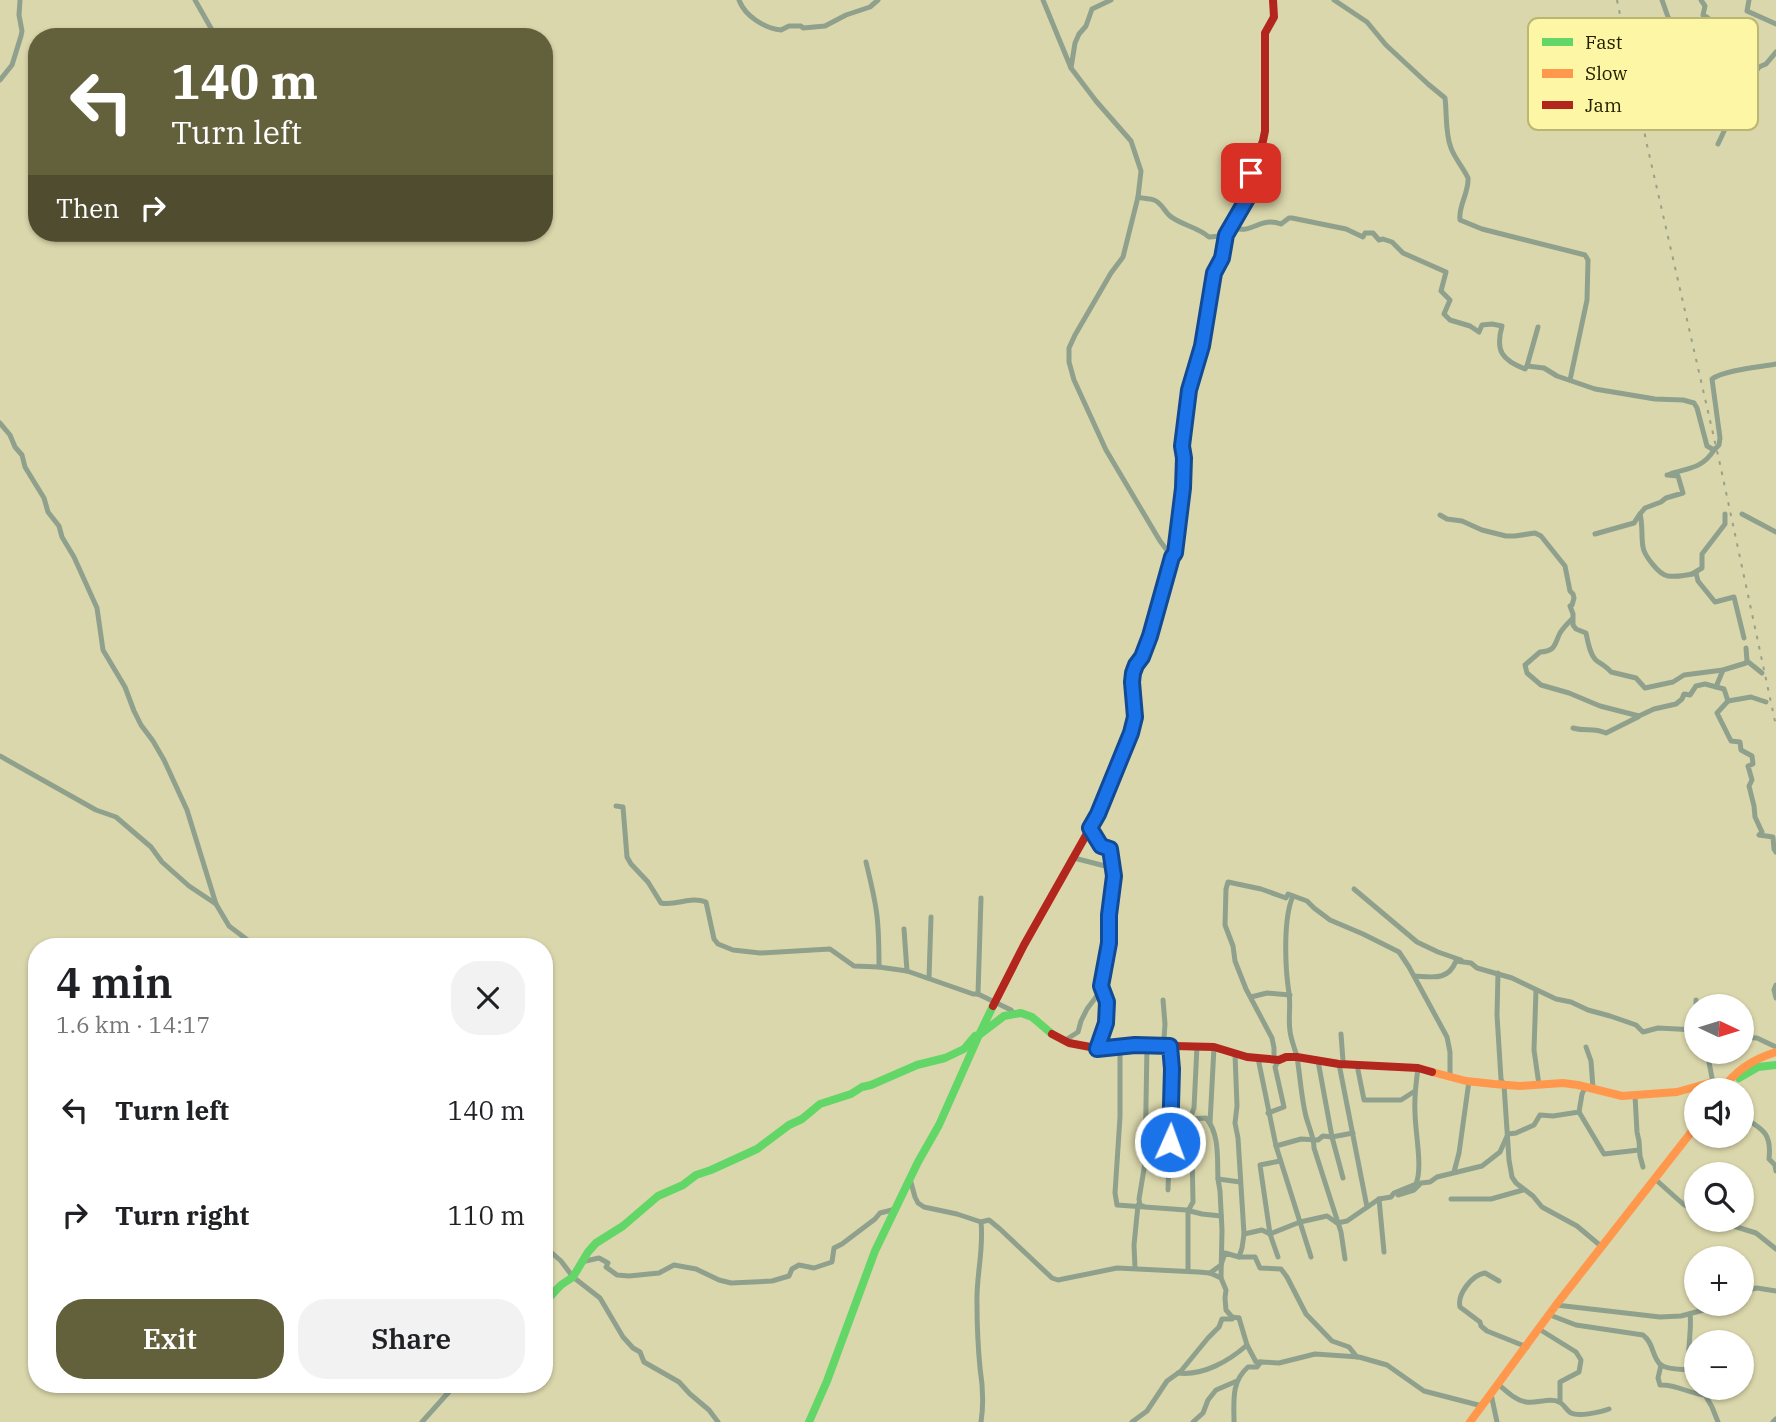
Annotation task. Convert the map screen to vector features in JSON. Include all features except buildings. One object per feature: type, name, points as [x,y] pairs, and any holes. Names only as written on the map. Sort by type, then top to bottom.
[{"type":"main road","points":[[809,1422],[875,1251],[939,1125],[979,1035],[1024,945],[1098,814],[1131,733],[1135,717],[1133,673],[1150,636],[1175,553],[1183,488],[1182,446],[1189,390],[1202,346],[1214,273],[1222,258],[1226,235],[1248,197],[1251,173],[1263,141],[1266,120],[1265,33],[1274,17],[1273,0]]},
{"type":"main road","points":[[553,1293],[573,1277],[588,1252],[604,1237],[623,1226],[658,1196],[683,1185],[695,1175],[757,1149],[820,1104],[851,1094],[913,1066],[945,1058],[964,1049],[975,1036],[1004,1016],[1014,1014],[1021,1013],[1032,1017],[1050,1033],[1069,1044],[1097,1049],[1131,1045],[1214,1047],[1258,1058],[1297,1057],[1318,1062],[1418,1068],[1469,1081],[1504,1085],[1563,1083],[1612,1094],[1635,1096],[1684,1090]]},
{"type":"main road","points":[[1733,1078],[1747,1064],[1776,1049]]},
{"type":"main road","points":[[1740,1078],[1764,1065],[1776,1065]]},
{"type":"main road","points":[[1470,1422],[1556,1305],[1684,1142]]},
{"type":"street","points":[[0,80],[12,65],[22,36],[20,0]]},
{"type":"street","points":[[194,0],[211,28]]},
{"type":"street","points":[[739,0],[743,9],[757,21],[779,30],[789,26],[825,26],[846,15],[870,8],[878,0]]},
{"type":"street","points":[[1043,0],[1071,68],[1131,141],[1141,171],[1138,197],[1123,257],[1074,335],[1069,348],[1069,362],[1074,380],[1106,450],[1172,557]]},
{"type":"street","points":[[1071,68],[1075,43],[1086,26],[1092,9],[1111,0]]},
{"type":"street","points":[[1334,0],[1367,22],[1386,45],[1446,98],[1448,140],[1454,157],[1468,177],[1460,220],[1482,229],[1585,255],[1588,260],[1587,300],[1570,380]]},
{"type":"street","points":[[1662,0],[1669,18]]},
{"type":"street","points":[[1701,0],[1705,6],[1703,15],[1708,18]]},
{"type":"street","points":[[1749,0],[1747,11],[1776,24]]},
{"type":"street","points":[[1758,68],[1766,64],[1776,52]]},
{"type":"street","points":[[1718,144],[1725,130]]},
{"type":"street","points":[[1138,197],[1153,199],[1169,215],[1209,237],[1222,236],[1230,227],[1245,229],[1267,221],[1281,224],[1289,218],[1346,229],[1363,237],[1365,233],[1373,233],[1379,240],[1392,242],[1403,253],[1446,272],[1441,291],[1450,300],[1444,314],[1450,320],[1470,326],[1479,332],[1482,325],[1502,326],[1498,341],[1504,358],[1510,364],[1525,369],[1527,366],[1544,368],[1557,376],[1595,389],[1694,403],[1707,446],[1714,450]]},
{"type":"street","points":[[1527,366],[1538,327]]},
{"type":"street","points":[[1595,534],[1634,523],[1645,508],[1666,498],[1683,494],[1678,476],[1667,475],[1697,466],[1711,456],[1719,445],[1712,379],[1726,373],[1776,364]]},
{"type":"street","points":[[0,422],[22,455],[25,467],[44,498],[48,512],[59,526],[97,608],[103,650],[125,687],[141,725],[164,760],[187,810],[216,904],[229,926],[245,938]]},
{"type":"street","points":[[1640,514],[1645,555],[1667,576],[1696,573],[1715,601],[1734,597],[1744,638]]},
{"type":"street","points":[[1690,575],[1702,568],[1702,554],[1725,524],[1725,514]]},
{"type":"street","points":[[1741,514],[1776,532]]},
{"type":"street","points":[[1440,515],[1506,536],[1535,533],[1541,536],[1565,566],[1574,598],[1570,606],[1574,627],[1586,633],[1595,660],[1605,664],[1608,670],[1636,678],[1645,688],[1672,682],[1684,674],[1723,670],[1748,661]]},
{"type":"street","points":[[1572,619],[1560,632],[1557,644],[1551,650],[1540,652],[1525,665],[1527,673],[1546,687],[1639,716]]},
{"type":"street","points":[[1746,648],[1748,661],[1762,673]]},
{"type":"street","points":[[1716,687],[1723,670]]},
{"type":"street","points":[[1573,728],[1582,731],[1596,728],[1606,733],[1654,709],[1676,704],[1684,694],[1690,695],[1696,686],[1704,684],[1724,690],[1728,701]]},
{"type":"street","points":[[1766,702],[1751,697],[1728,701],[1717,713],[1731,741],[1740,742],[1741,750],[1752,756],[1754,764],[1748,766],[1752,780],[1749,786],[1755,817],[1762,832],[1759,835],[1773,837],[1776,852]]},
{"type":"street","points":[[0,756],[96,810],[116,817],[189,886],[216,904]]},
{"type":"street","points":[[616,806],[623,807],[627,857],[631,864],[648,882],[661,903],[695,899],[706,902],[713,939],[718,944],[733,950],[760,953],[830,949],[854,966],[908,971],[973,995],[978,994],[1014,1014]]},
{"type":"street","points":[[1064,1041],[1078,1032],[1081,1021],[1099,993],[1109,943],[1114,876],[1110,849],[1101,846],[1090,828]]},
{"type":"street","points":[[1074,858],[1112,868]]},
{"type":"street","points":[[866,862],[871,875],[877,916],[879,967]]},
{"type":"street","points":[[1268,1113],[1284,1107],[1275,1067],[1275,1048],[1235,961],[1225,925],[1228,882],[1269,891],[1286,898],[1288,894],[1307,901],[1330,920],[1399,952],[1415,976],[1447,1037],[1450,1077]]},
{"type":"street","points":[[1354,889],[1417,942],[1438,953],[1471,963],[1478,968],[1498,972],[1556,999],[1636,1025],[1643,1032],[1658,1028],[1684,1029]]},
{"type":"street","points":[[1293,896],[1287,922],[1290,1032],[1297,1057],[1305,1114],[1341,1232],[1345,1259]]},
{"type":"street","points":[[978,994],[981,898]]},
{"type":"street","points":[[929,978],[931,917]]},
{"type":"street","points":[[904,929],[908,971]]},
{"type":"street","points":[[1415,976],[1437,977],[1448,974],[1457,961],[1471,963]]},
{"type":"street","points":[[1498,972],[1497,1015],[1510,1172],[1516,1183],[1542,1206],[1577,1226],[1602,1247]]},
{"type":"street","points":[[1776,985],[1776,998]]},
{"type":"street","points":[[1097,1049],[1106,1023],[1107,1002],[1101,986]]},
{"type":"street","points":[[1536,990],[1534,1050],[1539,1085]]},
{"type":"street","points":[[1251,997],[1267,993],[1290,995]]},
{"type":"street","points":[[1163,1000],[1164,1039],[1170,1046],[1172,1069],[1168,1190]]},
{"type":"street","points":[[1341,1034],[1353,1133],[1367,1207]]},
{"type":"street","points":[[1754,1038],[1776,1049]]},
{"type":"street","points":[[1131,1045],[1121,1051],[1115,1193],[1117,1205],[1221,1216]]},
{"type":"street","points":[[1147,1045],[1145,1163],[1139,1199],[1140,1206],[1163,1209]]},
{"type":"street","points":[[1188,1271],[1188,1211],[1193,1202],[1189,1136],[1193,1124],[1190,1119],[1194,1108],[1197,1046]]},
{"type":"street","points":[[1214,1047],[1210,1123],[1216,1143],[1220,1191],[1221,1278],[1227,1290],[1226,1310],[1232,1317],[1239,1318]]},
{"type":"street","points":[[1586,1047],[1591,1061],[1590,1087],[1582,1094],[1579,1112],[1604,1154],[1639,1150]]},
{"type":"street","points":[[1235,1054],[1235,1123],[1244,1234],[1239,1257]]},
{"type":"street","points":[[1258,1058],[1276,1146],[1311,1257]]},
{"type":"street","points":[[1318,1062],[1332,1137],[1343,1178]]},
{"type":"street","points":[[1357,1065],[1364,1100],[1401,1100],[1415,1091]]},
{"type":"street","points":[[1418,1068],[1414,1111],[1421,1183]]},
{"type":"street","points":[[1454,1172],[1469,1081]]},
{"type":"street","points":[[1635,1096],[1643,1167]]},
{"type":"street","points":[[1508,1134],[1534,1125],[1540,1115],[1579,1112]]},
{"type":"street","points":[[1190,1119],[1206,1118],[1210,1123]]},
{"type":"street","points":[[1754,1124],[1767,1135],[1770,1145],[1769,1159],[1775,1165],[1776,1171]]},
{"type":"street","points":[[1276,1146],[1301,1139],[1318,1140],[1323,1136],[1353,1133]]},
{"type":"street","points":[[1244,1234],[1262,1230],[1270,1234],[1300,1222],[1327,1216],[1337,1223],[1347,1221],[1379,1199],[1414,1190],[1421,1183],[1430,1182],[1437,1177],[1482,1166],[1500,1152],[1508,1134]]},
{"type":"street","points":[[1391,1197],[1416,1184],[1417,1138]]},
{"type":"street","points":[[1278,1258],[1270,1234],[1260,1165],[1280,1161]]},
{"type":"street","points":[[910,1178],[918,1203],[981,1222],[989,1220],[1052,1278],[1058,1280],[1117,1268],[1210,1273],[1221,1278]]},
{"type":"street","points":[[1218,1179],[1240,1182]]},
{"type":"street","points":[[1655,1179],[1684,1204]]},
{"type":"street","points":[[1451,1199],[1491,1199],[1523,1190]]},
{"type":"street","points":[[1135,1268],[1134,1245],[1139,1192]]},
{"type":"street","points":[[1379,1199],[1384,1252]]},
{"type":"street","points":[[581,1262],[599,1258],[608,1263],[606,1267],[617,1275],[659,1273],[674,1265],[696,1269],[731,1283],[772,1281],[789,1276],[792,1269],[799,1265],[814,1268],[832,1262],[834,1248],[880,1213],[895,1209]]},
{"type":"street","points":[[1341,1232],[1356,1213]]},
{"type":"street","points":[[981,1222],[983,1233],[976,1287],[978,1346],[984,1387],[981,1422]]},
{"type":"street","points":[[1753,1232],[1775,1247]]},
{"type":"street","points":[[553,1254],[573,1277],[600,1298],[623,1337],[640,1352],[644,1362],[679,1382],[718,1422]]},
{"type":"street","points":[[1210,1273],[1221,1265],[1225,1254],[1255,1257],[1260,1268],[1281,1269],[1306,1314],[1332,1341],[1349,1347],[1356,1357]]},
{"type":"street","points":[[1499,1281],[1485,1272],[1478,1274],[1463,1292],[1459,1304],[1462,1310],[1480,1321],[1487,1331],[1527,1347]]},
{"type":"street","points":[[1754,1289],[1776,1291]]},
{"type":"street","points":[[1556,1305],[1660,1317],[1684,1315]]},
{"type":"street","points":[[1549,1315],[1576,1325],[1643,1335],[1649,1340],[1661,1365],[1684,1369]]},
{"type":"street","points":[[1239,1318],[1247,1345],[1256,1362],[1279,1363],[1315,1354],[1370,1359],[1387,1365],[1424,1391],[1482,1406]]},
{"type":"street","points":[[1132,1422],[1147,1411],[1167,1381],[1178,1373],[1219,1327],[1222,1320],[1239,1318]]},
{"type":"street","points":[[1539,1329],[1576,1352],[1581,1360],[1578,1372],[1560,1382],[1560,1402]]},
{"type":"street","points":[[1178,1373],[1194,1373],[1225,1362],[1247,1345]]},
{"type":"street","points":[[1234,1422],[1234,1391],[1237,1381],[1248,1367],[1257,1367],[1261,1362]]},
{"type":"street","points":[[1661,1365],[1658,1378],[1660,1385],[1673,1385],[1684,1390]]},
{"type":"street","points":[[1193,1422],[1203,1413],[1216,1390],[1237,1381]]},
{"type":"street","points":[[1497,1384],[1520,1401],[1560,1402],[1578,1418],[1609,1409]]},
{"type":"street","points":[[422,1422],[448,1393]]},
{"type":"street","points":[[1491,1394],[1497,1422]]},
{"type":"street","points":[[1708,1400],[1718,1422]]},
{"type":"railway","points":[[1617,0],[1621,18]]},
{"type":"railway","points":[[1644,130],[1776,726]]},
{"type":"traffic: fast","points":[[553,1293],[573,1277],[596,1243],[623,1226],[658,1196],[683,1185],[696,1175],[757,1149],[820,1104],[964,1049],[979,1035],[993,1006]]},
{"type":"traffic: fast","points":[[809,1422],[875,1251],[939,1125],[979,1035],[1004,1016],[1021,1013],[1032,1017],[1052,1034]]},
{"type":"traffic: fast","points":[[1739,1078],[1758,1067],[1776,1065]]},
{"type":"traffic: slow","points":[[1132,684],[1136,666],[1153,628],[1175,553],[1183,487],[1182,446],[1186,407],[1202,346],[1214,273],[1222,258],[1226,235],[1232,225]]},
{"type":"traffic: slow","points":[[1732,1078],[1745,1066],[1776,1052]]},
{"type":"traffic: slow","points":[[1432,1072],[1466,1081],[1494,1084],[1520,1086],[1563,1083],[1622,1096],[1684,1090]]},
{"type":"traffic: slow","points":[[1470,1422],[1556,1305],[1684,1141]]},
{"type":"traffic: jam","points":[[1232,225],[1248,197],[1250,173],[1265,131],[1265,33],[1274,17],[1273,0]]},
{"type":"traffic: jam","points":[[993,1006],[1098,814],[1131,733],[1135,717],[1132,684]]},
{"type":"traffic: jam","points":[[1052,1034],[1069,1043],[1101,1049],[1135,1045],[1214,1047],[1247,1057],[1279,1060],[1297,1057],[1339,1064],[1418,1068],[1432,1072]]},
{"type":"route","points":[[1170,1142],[1170,1046],[1135,1045],[1097,1049],[1106,1023],[1107,1002],[1101,980],[1109,943],[1114,876],[1110,849],[1101,846],[1090,828],[1131,733],[1135,717],[1133,673],[1150,636],[1175,553],[1183,488],[1182,446],[1189,390],[1202,346],[1214,273],[1222,258],[1226,235],[1248,197],[1251,173]]}]
